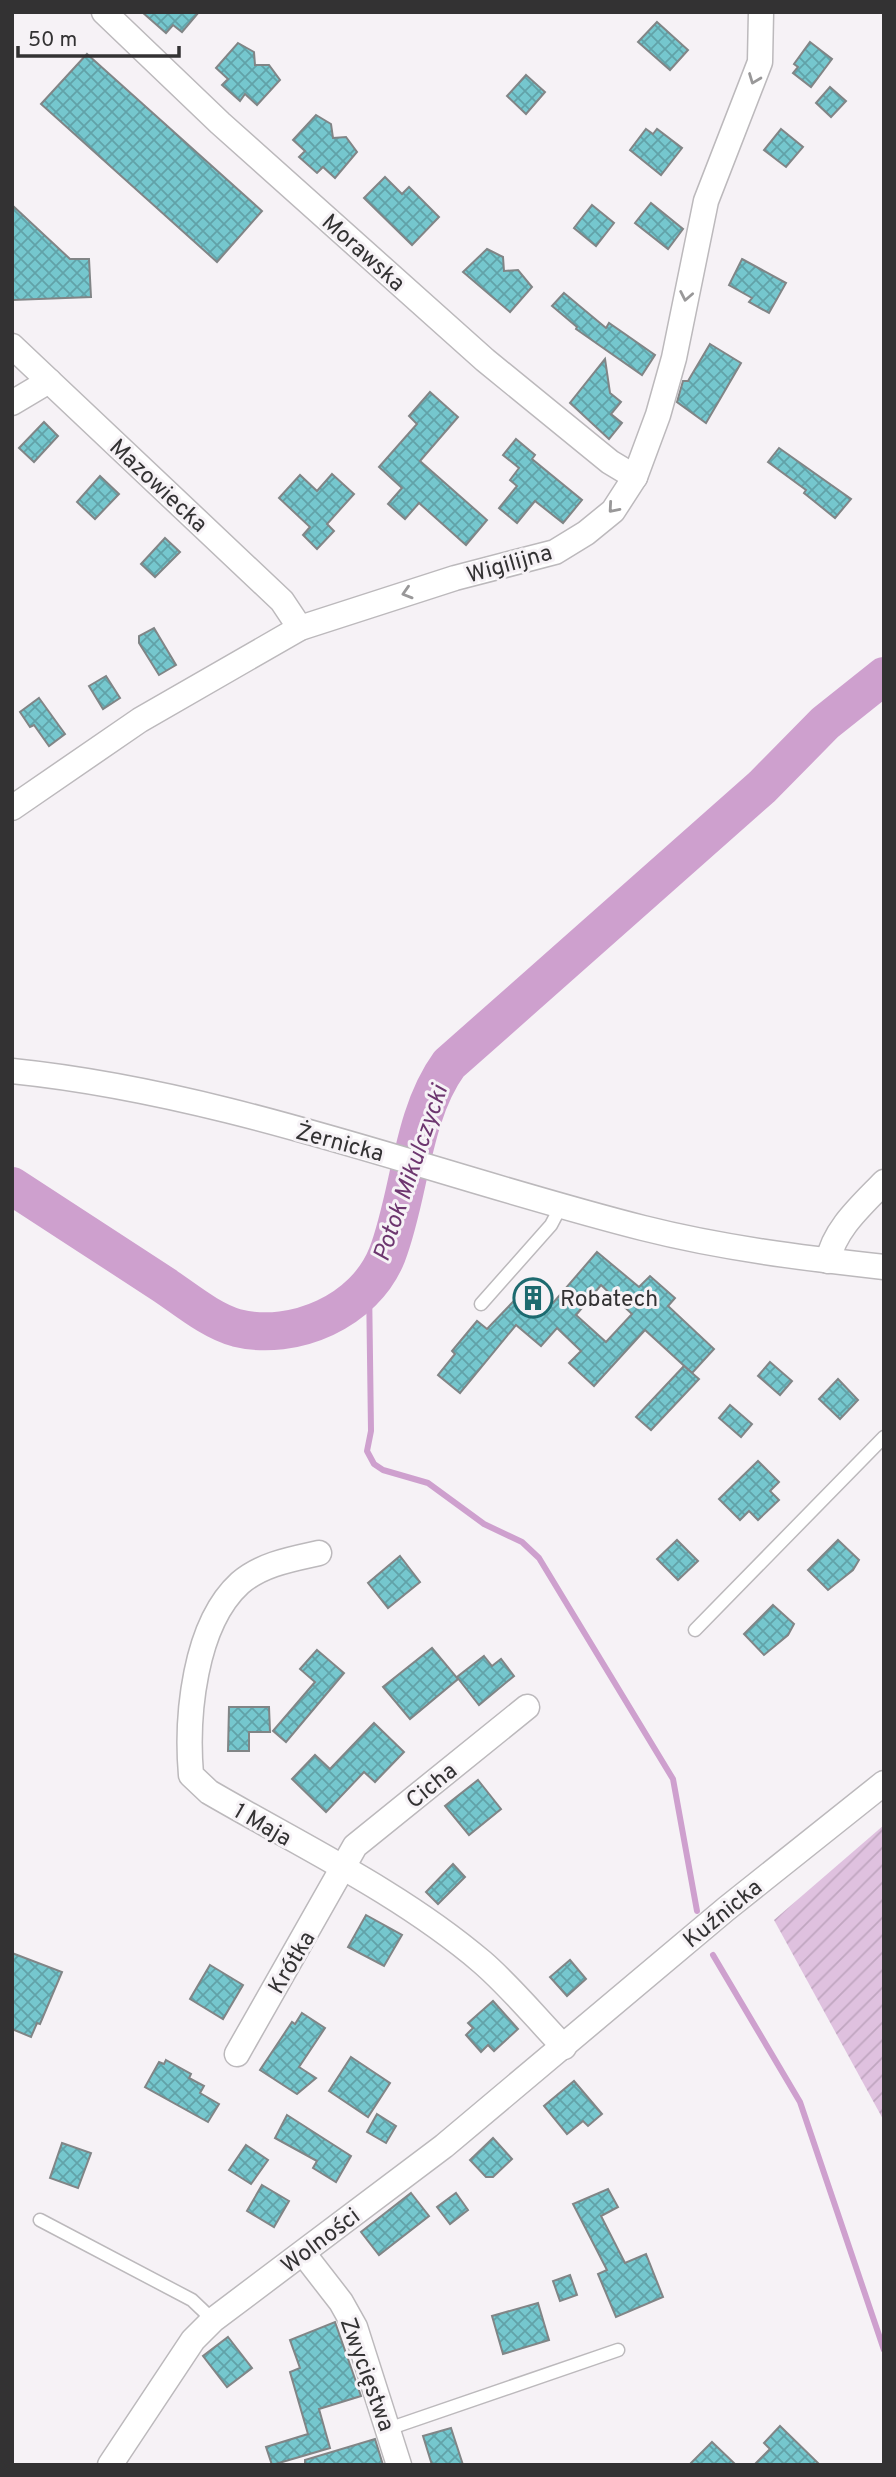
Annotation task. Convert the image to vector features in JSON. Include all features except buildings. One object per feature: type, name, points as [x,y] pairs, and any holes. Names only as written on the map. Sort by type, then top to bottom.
[{"type":"street","name":"Morawska","points":[[104,12],[220,123],[485,360],[610,462],[635,477]]},
{"type":"street","name":"Wigilijna","points":[[12,808],[140,720],[300,628],[455,578],[555,552],[614,511],[646,454],[674,358],[706,201],[760,62],[761,12]]},
{"type":"street","name":"Mazowiecka","points":[[12,346],[282,601],[300,628]]},
{"type":"street","points":[[12,403],[49,380]]},
{"type":"street","name":"Żernicka","points":[[12,1071],[67,1077],[124,1088],[378,1152],[561,1206],[720,1245],[884,1267]]},
{"type":"street","points":[[828,1261],[831,1247],[853,1214],[884,1182]]},
{"type":"street","name":"1 Maja","points":[[319,1553],[270,1565],[240,1584],[215,1619],[200,1659],[187,1733],[191,1775],[209,1792],[344,1869],[437,1929],[483,1963],[564,2047]]},
{"type":"street","name":"Cicha","points":[[344,1869],[355,1846],[527,1707]]},
{"type":"street","name":"Kuźnicka","points":[[564,2047],[715,1917],[884,1783]]},
{"type":"street","name":"Krótka","points":[[236,2054],[344,1869]]},
{"type":"street","name":"Wolności","points":[[110,2465],[192,2340],[214,2320],[444,2146],[564,2047]]},
{"type":"street","name":"Zwycięstwa","points":[[303,2253],[341,2302],[355,2327],[399,2465]]},
{"type":"lane","points":[[481,1304],[551,1225],[561,1206]]},
{"type":"lane","points":[[695,1630],[884,1437]]},
{"type":"lane","points":[[40,2220],[192,2300],[214,2320]]},
{"type":"lane","points":[[388,2429],[618,2350]]},
{"type":"shaded area","points":[[884,1825],[884,2121],[774,1920]]},
{"type":"waterway","name":"Potok Mikulczycki","points":[[12,1186],[227,1325],[259,1331],[281,1330],[304,1326],[325,1318],[362,1292],[377,1275],[387,1255],[427,1107],[449,1064],[762,787],[825,723],[884,676]]},
{"type":"waterway","points":[[369,1283],[371,1431],[367,1451],[374,1464],[383,1470],[428,1483],[484,1524],[522,1542],[539,1558],[673,1779],[697,1911]]},
{"type":"waterway","points":[[713,1955],[800,2102],[884,2350]]},
{"type":"place","name":"Robatech","points":[[533,1298]]}]
